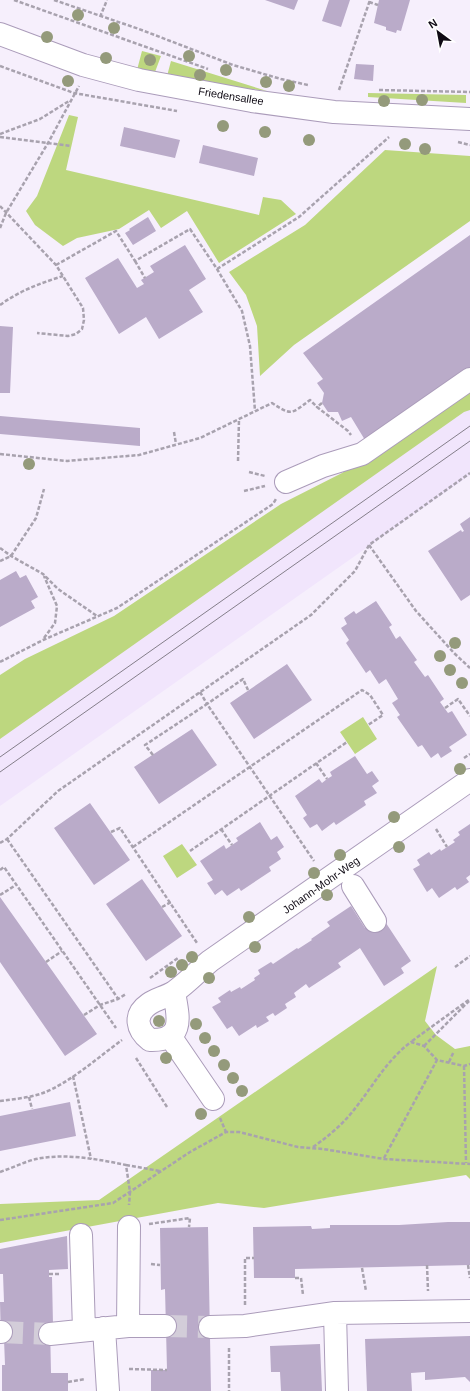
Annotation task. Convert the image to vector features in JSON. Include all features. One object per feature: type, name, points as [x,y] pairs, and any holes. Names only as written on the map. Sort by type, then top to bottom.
[{"type":"street","name":"Friedensallee","points":[[0,34],[90,66],[139,80],[252,100],[334,112],[470,119]]},
{"type":"street","points":[[286,482],[323,466],[362,454],[470,379]]},
{"type":"street","name":"Johann-Mohr-Weg","points":[[135,1026],[149,1004],[174,992],[210,961],[470,780]]},
{"type":"street","points":[[353,886],[375,921]]},
{"type":"street","points":[[135,1026],[150,1040],[160,1040],[170,1036],[177,1028],[179,1017],[174,992]]},
{"type":"street","points":[[170,1036],[213,1099]]},
{"type":"street","points":[[128,1326],[129,1227]]},
{"type":"street","points":[[82,1235],[94,1329],[106,1369],[108,1391]]},
{"type":"street","points":[[228,1326],[335,1313],[470,1311]]},
{"type":"street","points":[[335,1313],[337,1391]]},
{"type":"street","points":[[50,1334],[128,1326],[165,1326]]},
{"type":"path","points":[[14,0],[172,57],[213,70]]},
{"type":"path","points":[[54,0],[100,17],[140,29],[233,65],[281,79],[312,85]]},
{"type":"path","points":[[100,17],[107,0]]},
{"type":"path","points":[[334,112],[336,98],[369,1],[378,5]]},
{"type":"path","points":[[0,228],[6,213],[48,143],[69,101],[90,66]]},
{"type":"path","points":[[332,88],[347,89]]},
{"type":"path","points":[[378,90],[470,92]]},
{"type":"path","points":[[0,135],[40,119],[69,101]]},
{"type":"path","points":[[217,269],[299,217],[389,137],[393,115]]},
{"type":"path","points":[[0,135],[71,146]]},
{"type":"path","points":[[0,206],[56,265],[83,308],[84,320],[82,329],[76,334],[68,336],[37,333]]},
{"type":"path","points":[[134,261],[190,229],[217,269],[242,311],[250,346],[255,411]]},
{"type":"path","points":[[56,265],[116,232],[145,278]]},
{"type":"path","points":[[0,305],[36,285],[63,276]]},
{"type":"path","points":[[0,454],[67,461],[138,455],[200,438],[272,403],[289,413],[294,412],[310,400],[348,431],[362,454]]},
{"type":"path","points":[[317,407],[322,403]]},
{"type":"path","points":[[238,461],[239,419]]},
{"type":"path","points":[[174,432],[176,444]]},
{"type":"path","points":[[0,843],[58,791],[310,615],[355,571],[369,545],[470,473]]},
{"type":"path","points":[[0,662],[43,640],[116,608],[273,504],[286,482]]},
{"type":"path","points":[[0,562],[11,556],[36,518],[44,489]]},
{"type":"path","points":[[369,545],[416,611],[454,653],[469,666]]},
{"type":"path","points":[[0,548],[43,574],[58,590],[98,616]]},
{"type":"path","points":[[43,574],[57,606],[55,623],[43,640]]},
{"type":"path","points":[[153,755],[145,744],[243,679],[248,690]]},
{"type":"path","points":[[133,847],[249,766],[362,690],[370,696],[383,715],[368,725]]},
{"type":"path","points":[[200,692],[314,861]]},
{"type":"path","points":[[445,708],[458,699],[470,716]]},
{"type":"path","points":[[190,851],[347,742]]},
{"type":"path","points":[[316,763],[327,779]]},
{"type":"path","points":[[111,832],[120,828],[210,961]]},
{"type":"path","points":[[436,829],[447,847]]},
{"type":"path","points":[[221,830],[232,845]]},
{"type":"path","points":[[7,838],[135,1026]]},
{"type":"path","points":[[0,870],[4,867],[62,951],[135,1026]]},
{"type":"path","points":[[0,895],[16,885]]},
{"type":"path","points":[[162,907],[171,902]]},
{"type":"path","points":[[46,962],[62,951]]},
{"type":"path","points":[[455,967],[470,956]]},
{"type":"path","points":[[313,1148],[332,1133],[349,1116],[386,1065],[402,1049],[470,1000]]},
{"type":"path","points":[[424,1046],[470,1000]]},
{"type":"path","points":[[0,1102],[29,1097],[43,1093],[58,1086],[73,1076],[135,1026]]},
{"type":"path","points":[[411,1042],[424,1046],[437,1060],[464,1066],[470,1064]]},
{"type":"path","points":[[450,1062],[454,1051]]},
{"type":"path","points":[[132,1052],[167,1107]]},
{"type":"path","points":[[384,1159],[437,1060]]},
{"type":"path","points":[[464,1066],[466,1163]]},
{"type":"path","points":[[73,1076],[91,1159]]},
{"type":"path","points":[[29,1097],[32,1109]]},
{"type":"path","points":[[0,1220],[113,1203],[190,1152],[226,1132],[239,1132],[298,1147],[384,1159],[470,1164]]},
{"type":"path","points":[[0,1172],[36,1159],[66,1157],[126,1164],[160,1171]]},
{"type":"path","points":[[126,1164],[130,1192]]},
{"type":"path","points":[[129,1227],[190,1218],[189,1227]]},
{"type":"path","points":[[229,1391],[228,1326],[245,1258],[254,1258]]},
{"type":"path","points":[[468,1265],[470,1278]]},
{"type":"path","points":[[106,1369],[167,1370]]},
{"type":"shaded area","points":[[470,387],[470,475],[0,806],[0,718]]},
{"type":"green space","points":[[142,51],[161,56],[155,72],[137,70]]},
{"type":"green space","points":[[171,61],[267,91],[216,85],[167,76]]},
{"type":"green space","points":[[368,93],[466,95],[466,103],[368,97]]},
{"type":"green space","points":[[69,115],[78,117],[66,170],[259,215],[263,197],[281,200],[296,214],[219,263],[187,211],[161,228],[149,210],[119,229],[77,238],[63,246],[35,225],[26,211],[37,196]]},
{"type":"green space","points":[[385,150],[470,156],[470,221],[294,345],[260,376],[257,326],[246,295],[229,272],[305,225]]},
{"type":"green space","points":[[470,384],[470,410],[464,412],[0,739],[0,675],[25,659],[114,616],[281,504],[342,473]]},
{"type":"green space","points":[[363,717],[377,739],[355,754],[340,732]]},
{"type":"green space","points":[[182,844],[197,865],[177,878],[163,856]]},
{"type":"green space","points":[[437,966],[425,1021],[436,1035],[455,1049],[470,1046],[470,1179],[466,1175],[264,1208],[218,1203],[0,1243],[0,1204],[99,1200]]},
{"type":"building","points":[[265,0],[298,0],[294,10]]},
{"type":"building","points":[[329,0],[350,0],[341,27],[322,21]]},
{"type":"building","points":[[379,0],[410,0],[401,31],[397,30],[396,33],[386,30],[386,27],[374,23]]},
{"type":"building","points":[[356,64],[374,65],[373,81],[354,79]]},
{"type":"building","points":[[124,127],[180,140],[175,158],[120,146]]},
{"type":"building","points":[[203,145],[258,158],[254,176],[199,163]]},
{"type":"building","points":[[148,217],[156,231],[133,245],[125,233]]},
{"type":"building","points":[[470,235],[470,372],[368,445],[351,417],[342,421],[338,412],[328,412],[322,403],[324,393],[317,383],[323,379],[303,353]]},
{"type":"building","points":[[185,245],[206,279],[189,290],[203,312],[159,339],[146,317],[119,334],[85,278],[118,258],[137,288],[144,284],[141,280],[154,272],[150,266]]},
{"type":"building","points":[[0,326],[13,327],[10,393],[0,393]]},
{"type":"building","points":[[0,416],[140,428],[140,446],[0,434]]},
{"type":"building","points":[[470,517],[470,595],[461,601],[428,551],[461,530],[462,532],[464,531],[460,524]]},
{"type":"building","points":[[16,571],[20,578],[26,575],[38,597],[31,601],[35,608],[0,627],[0,580]]},
{"type":"building","points":[[376,601],[392,625],[389,627],[396,639],[400,636],[417,660],[414,662],[425,677],[428,675],[444,699],[440,702],[448,713],[452,711],[467,735],[449,747],[452,751],[441,758],[438,753],[431,758],[422,745],[418,747],[397,717],[400,715],[392,703],[398,699],[386,679],[379,684],[370,670],[366,673],[346,643],[349,640],[341,628],[347,624],[344,618],[354,611],[356,614]]},
{"type":"building","points":[[287,664],[312,700],[254,739],[230,703]]},
{"type":"building","points":[[192,729],[217,765],[159,804],[134,767]]},
{"type":"building","points":[[355,756],[367,774],[372,771],[379,781],[372,786],[377,793],[364,801],[366,805],[336,825],[334,822],[322,831],[317,824],[310,828],[303,818],[307,815],[295,796],[319,779],[322,783],[332,776],[330,772]]},
{"type":"building","points":[[90,803],[130,860],[94,885],[54,828]]},
{"type":"building","points":[[260,822],[271,840],[277,836],[284,847],[277,852],[281,859],[269,867],[271,871],[241,891],[239,888],[227,896],[222,890],[215,895],[207,883],[213,880],[200,861],[224,845],[226,849],[238,841],[236,838]]},
{"type":"building","points":[[470,824],[470,875],[466,878],[469,882],[457,890],[455,887],[439,898],[432,888],[427,892],[413,869],[420,865],[417,860],[429,852],[431,855],[440,849],[441,851],[455,842],[453,840],[460,835],[458,832]]},
{"type":"building","points":[[142,879],[182,936],[146,961],[106,904]]},
{"type":"building","points":[[0,897],[97,1034],[65,1056],[0,962]]},
{"type":"building","points":[[351,906],[365,928],[382,917],[411,961],[401,968],[404,973],[384,986],[360,948],[338,963],[341,967],[309,988],[306,984],[294,993],[296,997],[285,1004],[287,1008],[275,1016],[273,1013],[266,1017],[269,1021],[257,1028],[256,1025],[239,1036],[232,1026],[227,1029],[212,1007],[221,1002],[218,998],[230,990],[231,992],[240,987],[241,989],[255,980],[254,978],[260,974],[258,970],[271,962],[273,964],[312,940],[311,939],[330,926],[327,922]]},
{"type":"building","points":[[70,1102],[76,1136],[0,1151],[0,1116]]},
{"type":"building","points":[[470,1222],[470,1265],[295,1269],[295,1278],[254,1278],[253,1227],[311,1226],[312,1229],[330,1228],[330,1225],[399,1225]]},
{"type":"building","points":[[208,1227],[211,1391],[151,1391],[151,1370],[167,1370],[165,1289],[161,1290],[160,1228]]},
{"type":"building","points":[[67,1236],[68,1269],[49,1270],[49,1277],[52,1277],[53,1325],[50,1325],[51,1373],[68,1373],[68,1391],[2,1391],[2,1365],[5,1365],[4,1339],[1,1340],[0,1302],[4,1302],[3,1274],[0,1274],[0,1249]]},
{"type":"building","points":[[470,1336],[470,1382],[465,1377],[425,1380],[425,1372],[411,1373],[412,1391],[367,1391],[365,1339]]},
{"type":"building","points":[[320,1344],[322,1391],[281,1391],[280,1372],[271,1372],[270,1346]]},
{"type":"tunnel","points":[[165,1326],[210,1327]]},
{"type":"tunnel","points":[[1,1332],[50,1334]]},
{"type":"tram line","points":[[0,757],[470,426]]},
{"type":"tram line","points":[[0,772],[470,441]]}]
